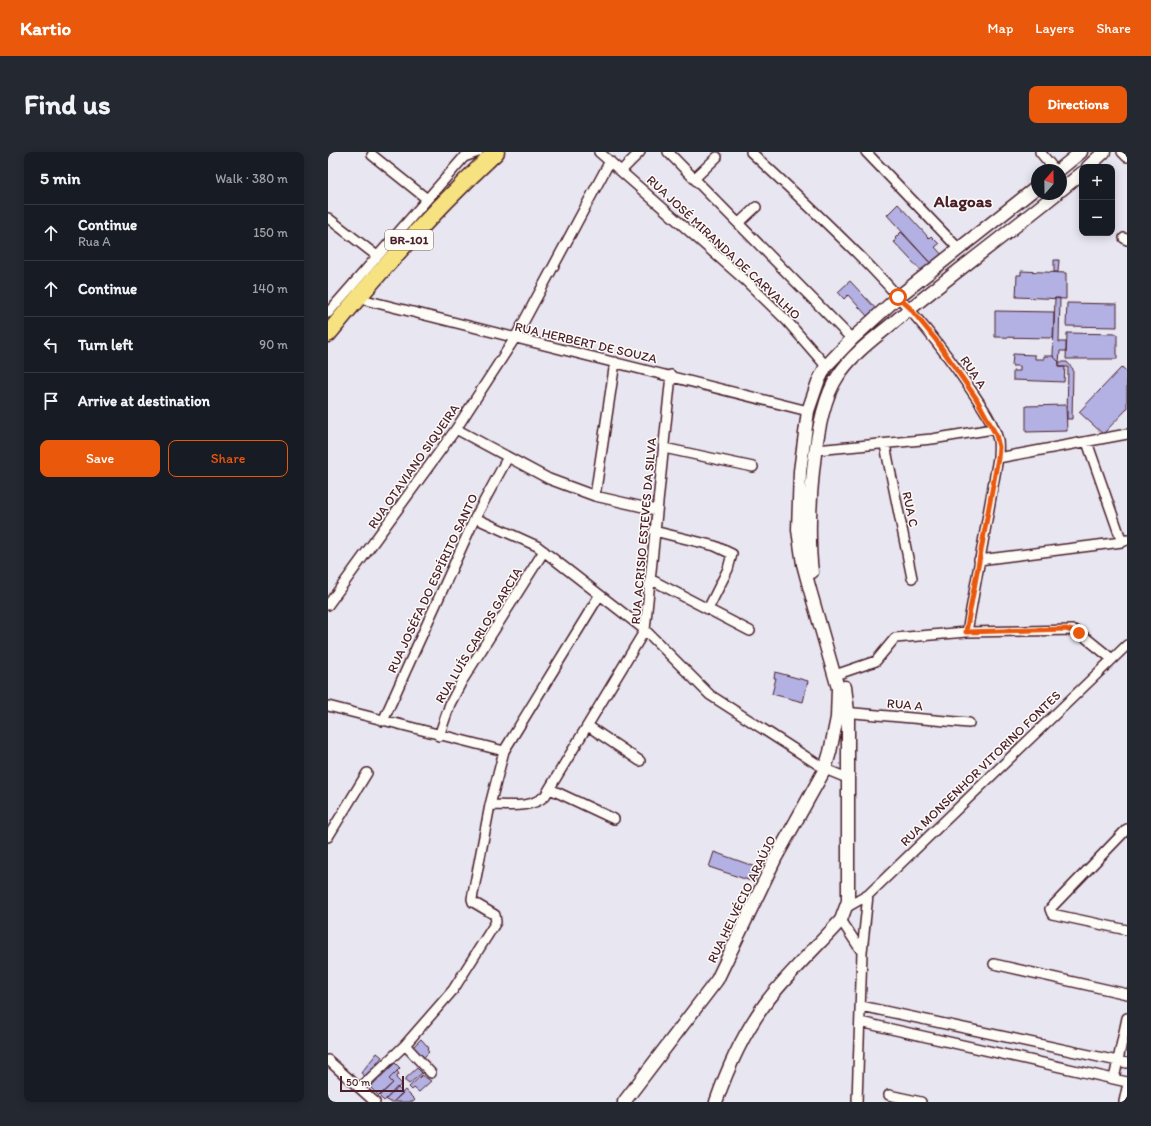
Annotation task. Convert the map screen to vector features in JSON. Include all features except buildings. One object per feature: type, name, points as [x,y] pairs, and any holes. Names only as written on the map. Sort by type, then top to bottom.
[{"type":"highway","name":"BR-101","points":[[328,334],[358,298],[464,182],[496,152]]},
{"type":"street","points":[[328,313],[464,158],[478,152]]},
{"type":"street","name":"RUA JOSÉ MIRANDA DE CARVALHO","points":[[599,152],[622,170],[746,281],[787,321],[826,366]]},
{"type":"street","points":[[622,170],[640,152]]},
{"type":"street","points":[[668,152],[852,339]]},
{"type":"street","name":"RUA A","points":[[751,152],[840,236],[910,308],[954,365],[976,398],[998,440],[998,458],[966,632]]},
{"type":"street","points":[[866,152],[959,249]]},
{"type":"street","points":[[1040,152],[1050,164]]},
{"type":"street","points":[[1066,164],[1081,152]]},
{"type":"street","points":[[1091,164],[1104,152]]},
{"type":"street","points":[[1122,152],[1127,158]]},
{"type":"street","points":[[372,155],[427,200]]},
{"type":"street","points":[[695,178],[717,157]]},
{"type":"street","name":"RUA OTAVIANO SIQUEIRA","points":[[328,605],[456,429],[515,338],[610,161]]},
{"type":"street","points":[[1067,185],[1079,175]]},
{"type":"street","points":[[839,674],[808,583],[798,530],[800,471],[808,411],[813,394],[826,366],[852,339],[898,297],[1031,192]]},
{"type":"street","points":[[716,1102],[735,1053],[753,1020],[788,976],[841,920],[847,904],[847,754],[843,712],[839,674],[818,600],[811,560],[810,527],[816,450],[825,403],[838,376],[864,347],[910,308],[1048,200]]},
{"type":"street","points":[[739,223],[756,207]]},
{"type":"street","points":[[328,218],[377,256]]},
{"type":"street","name":"RUA HERBERT DE SOUZA","points":[[358,298],[515,338],[671,375],[808,411]]},
{"type":"street","points":[[595,496],[615,362]]},
{"type":"street","name":"RUA ACRISIO ESTEVES DA SILVA","points":[[671,375],[656,510],[645,630],[710,695],[824,769],[847,778]]},
{"type":"street","points":[[456,429],[549,479],[595,496],[656,510]]},
{"type":"street","points":[[816,450],[884,445],[993,429]]},
{"type":"street","points":[[998,458],[1127,434]]},
{"type":"street","points":[[979,560],[1124,541],[1087,442]]},
{"type":"street","name":"RUA C","points":[[884,445],[912,578]]},
{"type":"street","points":[[664,448],[753,467]]},
{"type":"street","name":"RUA JOSÉFA DO ESPÍRITO SANTO","points":[[382,721],[475,518],[508,458]]},
{"type":"street","points":[[475,518],[537,546],[599,596],[645,630],[545,796],[535,803],[521,806],[490,805]]},
{"type":"street","points":[[654,531],[715,546],[732,554],[728,569],[708,609]]},
{"type":"street","name":"RUA LUÍS CARLOS GARCIA","points":[[439,736],[450,704],[462,682],[544,551]]},
{"type":"street","points":[[650,579],[750,631]]},
{"type":"street","points":[[360,1088],[405,1045],[453,990],[496,922],[494,915],[473,902],[473,896],[490,805],[504,751],[599,596]]},
{"type":"street","points":[[839,674],[878,660],[895,638],[966,632],[1074,630],[1112,659]]},
{"type":"street","name":"RUA MONSENHOR VITORINO FONTES","points":[[847,904],[868,895],[1127,645]]},
{"type":"street","name":"RUA HELVÉCIO ARAÚJO","points":[[624,1102],[717,980],[753,902],[824,769],[843,712],[838,688],[839,674]]},
{"type":"street","points":[[328,706],[439,736],[504,751]]},
{"type":"street","name":"RUA A","points":[[843,712],[969,723]]},
{"type":"street","points":[[588,726],[640,761]]},
{"type":"street","points":[[830,752],[847,754]]},
{"type":"street","points":[[328,837],[367,773]]},
{"type":"street","points":[[550,789],[614,819]]},
{"type":"street","points":[[1127,829],[1050,909],[1052,914],[1127,930]]},
{"type":"street","points":[[857,1102],[862,952],[868,895]]},
{"type":"street","points":[[841,920],[862,952]]},
{"type":"street","points":[[994,964],[1127,994]]},
{"type":"street","points":[[860,1006],[1122,1062]]},
{"type":"street","points":[[1114,1079],[1122,1062],[1127,1018]]},
{"type":"street","points":[[860,1022],[1127,1082]]},
{"type":"street","points":[[405,1045],[431,1073]]},
{"type":"street","points":[[328,1060],[375,1102]]},
{"type":"street","points":[[1124,1102],[1127,1088]]},
{"type":"street","points":[[889,1094],[921,1102]]},
{"type":"district","name":"Alagoas","points":[[963,201]]},
{"type":"route","points":[[898,297],[910,308],[954,365],[976,398],[998,440],[998,458],[966,632],[1066,629],[1074,630],[1079,633]]}]
